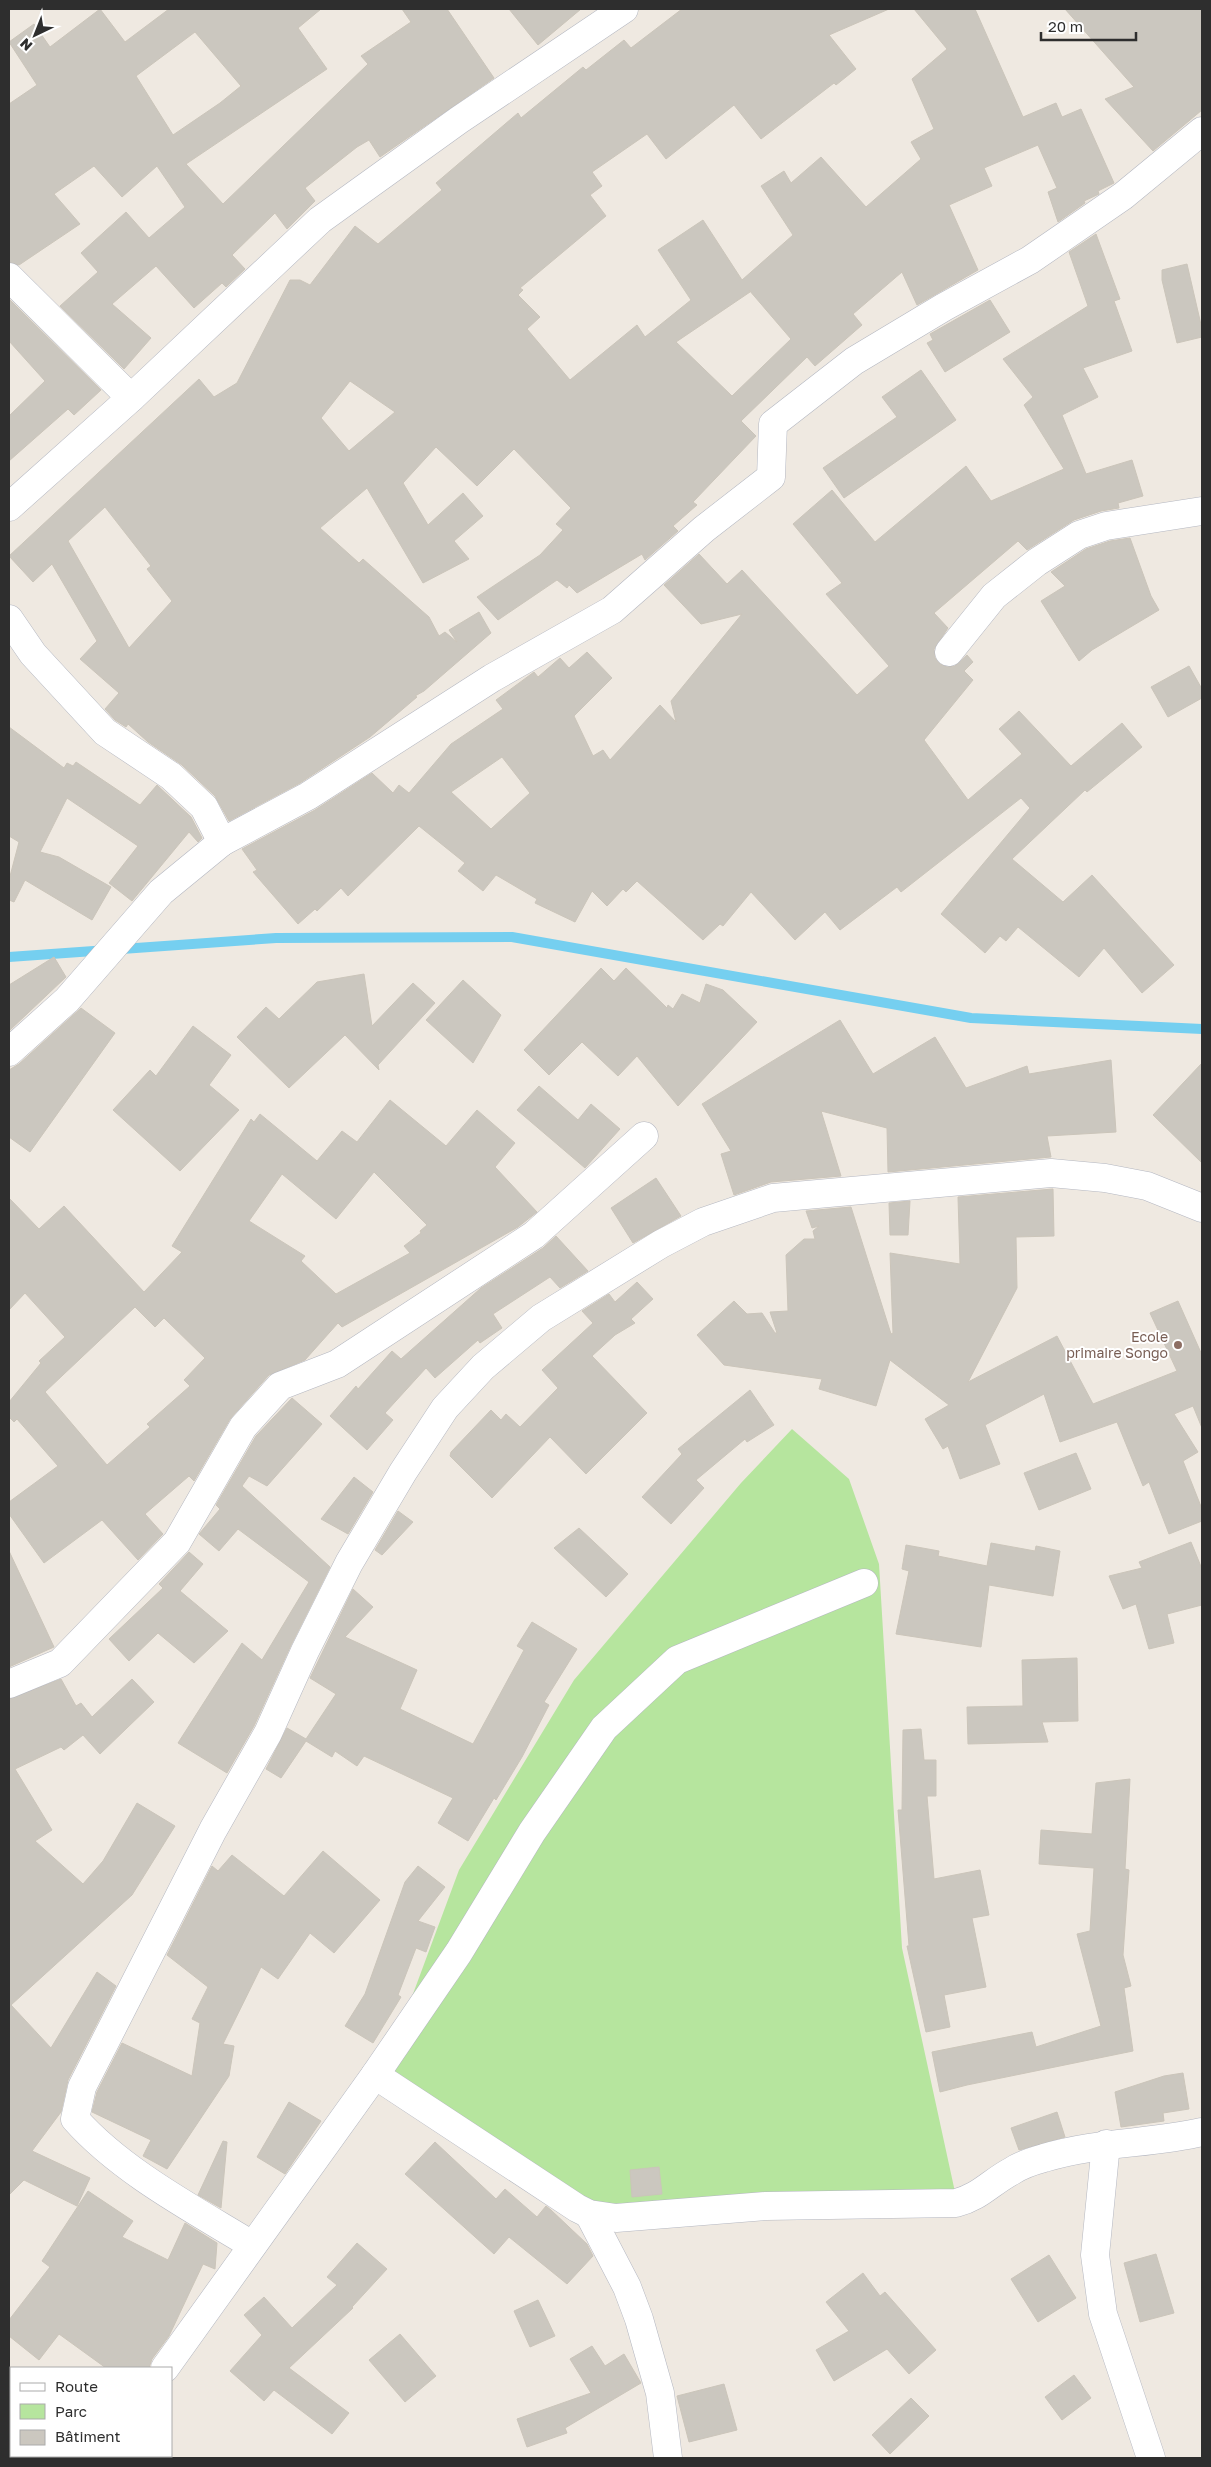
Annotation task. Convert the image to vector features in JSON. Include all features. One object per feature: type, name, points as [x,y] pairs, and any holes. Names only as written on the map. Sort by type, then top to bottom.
[{"type":"street","points":[[9,507],[131,398],[320,220],[459,120],[624,9]]},
{"type":"street","points":[[9,1052],[67,1000],[160,892],[222,842],[308,796],[492,678],[612,610],[704,529],[771,477],[773,424],[854,362],[944,307],[1030,260],[1123,196],[1202,131]]},
{"type":"street","points":[[9,277],[131,398]]},
{"type":"street","points":[[949,652],[994,596],[1037,562],[1079,536],[1106,526],[1202,511]]},
{"type":"street","points":[[9,619],[33,654],[105,732],[171,776],[204,807],[222,842]]},
{"type":"street","points":[[9,1684],[60,1663],[177,1542],[243,1427],[280,1386],[337,1364],[534,1235],[644,1136]]},
{"type":"street","points":[[252,2245],[151,2183],[86,2132],[74,2120],[82,2087],[214,1830],[268,1733],[305,1651],[349,1563],[403,1472],[445,1408],[483,1367],[541,1318],[661,1244],[703,1222],[773,1198],[1051,1173],[1105,1178],[1147,1186],[1202,1208]]},
{"type":"street","points":[[166,2367],[375,2075],[459,1952],[532,1832],[604,1728],[676,1660],[864,1583]]},
{"type":"street","points":[[375,2075],[589,2214],[616,2218],[766,2206],[956,2203],[972,2199],[1012,2170],[1080,2148],[1174,2138],[1202,2132]]},
{"type":"street","points":[[1106,2144],[1095,2255],[1103,2314],[1151,2458]]},
{"type":"street","points":[[589,2214],[628,2287],[639,2319],[660,2393],[668,2458]]},
{"type":"green space","points":[[792,1429],[849,1479],[879,1564],[902,1948],[955,2192],[600,2209],[384,2072],[459,1870],[574,1680],[741,1483]]},
{"type":"building","points":[[100,9],[125,42],[169,9],[321,9],[298,28],[327,69],[186,164],[223,204],[368,64],[361,56],[411,22],[402,9],[447,9],[494,78],[380,157],[369,140],[357,147],[305,188],[315,201],[287,229],[275,213],[232,255],[245,269],[226,287],[222,283],[194,308],[156,266],[112,304],[151,338],[124,369],[60,306],[98,272],[81,253],[126,212],[149,238],[185,207],[157,166],[122,197],[94,166],[54,194],[80,224],[19,265],[9,262],[9,104],[37,85],[9,42],[34,24],[50,47]],"holes":[[[195,32],[241,86],[220,103],[173,135],[136,76]]]},
{"type":"building","points":[[509,9],[581,9],[538,45]]},
{"type":"building","points":[[682,9],[889,9],[829,35],[856,69],[836,85],[834,83],[761,139],[734,105],[666,159],[647,134],[592,172],[602,186],[590,195],[606,216],[520,288],[523,290],[518,295],[540,317],[527,329],[570,380],[637,325],[645,337],[691,300],[658,250],[703,220],[742,280],[793,235],[761,186],[784,171],[791,183],[821,157],[866,207],[921,159],[911,142],[934,129],[912,79],[947,49],[914,9],[975,9],[1023,117],[1056,103],[1062,117],[1081,109],[1114,183],[1098,191],[1099,194],[1084,201],[1085,203],[1058,222],[1048,192],[1057,188],[1038,145],[984,168],[992,186],[949,205],[978,270],[917,305],[902,272],[853,314],[862,325],[815,366],[807,357],[741,421],[756,436],[693,502],[697,505],[673,526],[678,531],[645,560],[642,554],[577,593],[569,585],[567,588],[557,580],[498,620],[477,597],[540,555],[563,530],[556,524],[571,508],[514,449],[477,486],[436,447],[403,483],[428,525],[463,493],[483,516],[454,541],[469,559],[423,583],[367,488],[320,528],[359,563],[363,559],[429,617],[439,636],[445,632],[457,642],[449,630],[479,612],[491,633],[424,691],[415,696],[417,697],[370,737],[300,783],[229,821],[215,796],[182,765],[148,742],[128,724],[126,727],[115,720],[105,709],[119,693],[80,659],[97,641],[52,564],[33,582],[9,556],[199,379],[214,397],[237,383],[290,280],[300,280],[310,285],[355,226],[378,244],[442,190],[436,183],[518,113],[521,118],[583,67],[586,70],[624,40],[631,48]],"holes":[[[749,290],[791,339],[732,396],[676,342],[750,292]],[[350,381],[395,412],[349,451],[321,418]],[[105,507],[151,566],[147,569],[172,601],[129,648],[68,541]]]},
{"type":"building","points":[[1065,9],[1202,9],[1202,110],[1153,151],[1105,99],[1134,87]]},
{"type":"building","points":[[1096,234],[1120,299],[1114,301],[1132,351],[1083,368],[1098,397],[1062,415],[1086,474],[1132,460],[1143,496],[1118,503],[1119,508],[1101,511],[1074,520],[1027,550],[1018,541],[934,613],[948,628],[934,649],[935,658],[940,664],[947,667],[955,666],[967,655],[973,662],[964,671],[973,680],[924,740],[968,800],[1022,754],[999,729],[1019,711],[1071,766],[1122,723],[1142,747],[1087,792],[1085,790],[1012,859],[1063,902],[1092,875],[1174,965],[1142,993],[1104,948],[1079,977],[1018,927],[1006,941],[1000,936],[985,953],[941,914],[1030,808],[1021,798],[901,892],[897,887],[840,930],[825,912],[795,940],[751,892],[723,926],[720,924],[703,940],[637,881],[626,892],[623,889],[607,906],[592,891],[575,922],[535,903],[537,899],[496,875],[483,891],[458,871],[465,863],[419,826],[348,896],[341,888],[317,911],[315,909],[298,924],[253,872],[257,870],[242,849],[315,810],[372,773],[393,793],[399,785],[409,793],[451,744],[503,709],[496,700],[534,672],[538,677],[560,658],[569,668],[587,652],[612,678],[574,716],[593,756],[603,750],[610,760],[660,705],[676,722],[671,701],[742,614],[701,624],[664,585],[699,554],[727,584],[742,570],[857,695],[889,666],[826,594],[842,583],[793,524],[832,490],[875,542],[966,466],[991,501],[1064,469],[1024,405],[1033,397],[1003,359],[1088,306],[1069,252]],"holes":[[[502,757],[530,793],[491,829],[451,792]]]},
{"type":"building","points":[[1187,264],[1202,329],[1202,337],[1177,343],[1162,280],[1162,270]]},
{"type":"building","points":[[9,299],[101,390],[74,415],[68,409],[9,461],[9,416],[45,381],[9,341]]},
{"type":"building","points":[[990,300],[1010,332],[945,372],[927,343],[933,340],[930,334]]},
{"type":"building","points":[[921,370],[956,420],[844,498],[823,468],[897,417],[882,397]]},
{"type":"building","points":[[1130,538],[1151,596],[1159,610],[1092,650],[1079,661],[1041,601],[1065,586],[1051,572],[1086,549],[1110,541]]},
{"type":"building","points":[[1189,666],[1202,689],[1202,698],[1168,717],[1151,687]]},
{"type":"building","points":[[9,727],[64,768],[67,763],[73,766],[76,762],[140,805],[157,785],[191,817],[202,838],[198,842],[189,832],[132,901],[109,883],[138,846],[67,798],[40,852],[59,857],[111,887],[92,920],[25,880],[14,902],[9,900],[9,880],[19,842],[9,836]]},
{"type":"building","points":[[54,957],[66,977],[9,1031],[9,985]]},
{"type":"building","points":[[601,968],[614,981],[626,968],[667,1008],[668,1005],[673,1009],[682,994],[700,1003],[706,984],[723,990],[757,1022],[678,1106],[637,1056],[618,1076],[582,1042],[549,1075],[524,1050]]},
{"type":"building","points":[[364,974],[372,1026],[413,983],[435,1003],[378,1065],[379,1070],[345,1035],[289,1088],[237,1037],[266,1007],[279,1019],[317,982]]},
{"type":"building","points":[[463,980],[501,1015],[473,1063],[426,1020]]},
{"type":"building","points":[[81,1008],[115,1033],[30,1152],[9,1137],[9,1070],[19,1064]]},
{"type":"building","points":[[840,1020],[873,1074],[935,1037],[966,1088],[1027,1066],[1029,1074],[1111,1060],[1116,1132],[1047,1136],[1051,1157],[888,1172],[887,1128],[821,1111],[841,1176],[771,1182],[734,1195],[721,1154],[731,1151],[702,1104]]},
{"type":"building","points":[[193,1026],[231,1055],[209,1085],[239,1110],[180,1171],[113,1110],[150,1070],[156,1076]]},
{"type":"building","points":[[1202,1063],[1202,1163],[1153,1115]]},
{"type":"building","points":[[539,1086],[578,1120],[591,1104],[620,1129],[585,1168],[517,1110]]},
{"type":"building","points":[[390,1100],[446,1146],[477,1110],[515,1143],[495,1167],[537,1212],[518,1227],[342,1327],[338,1323],[305,1360],[269,1375],[230,1419],[194,1481],[189,1476],[145,1514],[163,1534],[138,1560],[102,1520],[44,1563],[9,1514],[9,1502],[58,1466],[17,1419],[14,1422],[9,1417],[9,1402],[41,1363],[39,1361],[65,1337],[25,1293],[9,1310],[9,1198],[39,1229],[64,1206],[144,1292],[182,1252],[172,1246],[251,1119],[254,1122],[260,1114],[317,1161],[342,1131],[357,1142]],"holes":[[[374,1172],[427,1225],[420,1231],[421,1233],[404,1246],[410,1253],[336,1294],[301,1261],[305,1256],[249,1221],[282,1174],[336,1219]],[[135,1307],[155,1327],[164,1318],[205,1358],[184,1380],[190,1386],[147,1424],[150,1427],[107,1465],[45,1392]]]},
{"type":"building","points":[[656,1178],[681,1216],[633,1243],[611,1208]]},
{"type":"building","points":[[1053,1189],[1054,1236],[1016,1237],[1017,1288],[968,1382],[1057,1336],[1093,1404],[1177,1371],[1150,1313],[1178,1301],[1202,1355],[1202,1428],[1193,1406],[1174,1414],[1198,1452],[1183,1461],[1202,1509],[1202,1521],[1169,1534],[1149,1482],[1143,1486],[1117,1422],[1060,1442],[1044,1394],[985,1425],[1000,1464],[960,1479],[948,1446],[943,1449],[925,1419],[949,1405],[890,1360],[876,1406],[819,1389],[822,1379],[724,1365],[697,1335],[734,1301],[747,1314],[762,1313],[775,1333],[777,1333],[770,1312],[788,1311],[786,1255],[804,1239],[815,1239],[813,1231],[819,1226],[812,1228],[806,1211],[851,1207],[891,1334],[893,1333],[890,1253],[960,1264],[958,1197]]},
{"type":"building","points":[[910,1201],[908,1235],[890,1235],[889,1203]]},
{"type":"building","points":[[556,1236],[588,1271],[560,1288],[550,1277],[493,1314],[502,1328],[480,1343],[478,1340],[435,1378],[426,1368],[385,1413],[393,1420],[367,1450],[330,1416],[356,1386],[358,1389],[392,1351],[401,1359],[481,1288],[543,1248]]},
{"type":"building","points":[[637,1282],[653,1299],[631,1319],[635,1323],[615,1335],[592,1356],[647,1413],[586,1474],[550,1437],[492,1498],[450,1456],[451,1452],[491,1410],[501,1420],[506,1414],[520,1427],[558,1388],[542,1370],[593,1323],[582,1311],[609,1294],[615,1302]]},
{"type":"building","points":[[750,1390],[774,1425],[747,1442],[745,1439],[696,1480],[704,1488],[671,1524],[642,1497],[682,1454],[678,1449]]},
{"type":"building","points":[[292,1398],[322,1424],[267,1486],[249,1476],[242,1486],[330,1567],[291,1645],[254,1726],[227,1773],[178,1743],[242,1643],[262,1660],[309,1582],[238,1529],[219,1551],[199,1534],[220,1509],[216,1505],[256,1436]]},
{"type":"building","points":[[1076,1453],[1091,1489],[1039,1510],[1024,1473]]},
{"type":"building","points":[[354,1477],[373,1492],[348,1534],[321,1519]]},
{"type":"building","points":[[398,1511],[413,1522],[382,1555],[375,1550]]},
{"type":"building","points":[[579,1528],[628,1574],[606,1597],[554,1548]]},
{"type":"building","points":[[1191,1542],[1202,1569],[1202,1605],[1167,1614],[1174,1643],[1149,1649],[1136,1604],[1123,1609],[1109,1576],[1142,1568],[1139,1562]]},
{"type":"building","points":[[991,1543],[1035,1551],[1036,1546],[1060,1551],[1053,1596],[989,1585],[981,1647],[896,1634],[909,1571],[902,1569],[906,1545],[939,1551],[938,1556],[987,1566]]},
{"type":"building","points":[[9,1551],[54,1647],[9,1667]]},
{"type":"building","points":[[189,1552],[203,1564],[180,1591],[228,1631],[194,1663],[158,1633],[129,1661],[109,1639],[163,1588],[159,1584]]},
{"type":"building","points":[[353,1589],[373,1607],[345,1637],[417,1670],[400,1709],[473,1744],[524,1650],[517,1646],[532,1622],[577,1649],[544,1702],[549,1705],[522,1757],[468,1841],[438,1823],[453,1798],[364,1756],[357,1766],[335,1751],[332,1757],[306,1741],[281,1778],[266,1769],[287,1728],[306,1739],[336,1694],[310,1678]]},
{"type":"building","points":[[1077,1658],[1078,1721],[1042,1722],[1048,1742],[968,1744],[967,1707],[1023,1706],[1022,1660]]},
{"type":"building","points":[[61,1679],[76,1706],[81,1703],[92,1717],[132,1679],[154,1702],[100,1754],[83,1735],[64,1750],[61,1747],[15,1769],[52,1830],[35,1841],[83,1884],[103,1861],[137,1803],[175,1826],[132,1895],[11,2005],[51,2048],[97,1972],[116,1986],[68,2080],[61,2112],[32,2151],[90,2178],[77,2206],[24,2180],[9,2195],[9,1699]]},
{"type":"building","points":[[921,1729],[924,1760],[936,1760],[936,1796],[927,1796],[934,1879],[980,1870],[989,1915],[972,1918],[986,1987],[944,1995],[950,2027],[926,2032],[907,1946],[909,1946],[898,1810],[902,1810],[903,1730]]},
{"type":"building","points":[[1130,1779],[1125,1869],[1129,1870],[1123,1955],[1131,1986],[1124,1988],[1133,2051],[940,2092],[932,2052],[1032,2032],[1036,2047],[1101,2026],[1077,1934],[1090,1931],[1094,1868],[1039,1864],[1041,1830],[1092,1834],[1096,1783]]},
{"type":"building","points":[[323,1851],[380,1900],[334,1953],[310,1933],[278,1979],[261,1967],[223,2044],[234,2046],[229,2076],[167,2169],[143,2156],[151,2140],[92,2112],[97,2092],[122,2043],[192,2076],[200,2023],[192,2019],[208,1987],[167,1955],[212,1866],[218,1871],[232,1855],[284,1896]]},
{"type":"building","points":[[418,1866],[445,1887],[418,1921],[435,1927],[426,1952],[416,1948],[398,1995],[401,1997],[373,2043],[345,2026],[365,1994],[405,1882]]},
{"type":"building","points":[[1183,2073],[1189,2109],[1163,2113],[1164,2121],[1121,2127],[1115,2092],[1164,2076]]},
{"type":"building","points":[[289,2102],[321,2121],[285,2174],[257,2157]]},
{"type":"building","points":[[1057,2112],[1065,2137],[1019,2150],[1011,2128]]},
{"type":"building","points":[[223,2141],[227,2142],[221,2208],[198,2195]]},
{"type":"building","points":[[435,2142],[496,2199],[505,2189],[537,2217],[546,2206],[587,2244],[593,2256],[567,2284],[509,2237],[494,2254],[405,2174]]},
{"type":"building","points":[[659,2167],[662,2194],[632,2197],[630,2170]]},
{"type":"building","points":[[88,2191],[133,2221],[122,2237],[168,2260],[185,2223],[217,2243],[215,2269],[203,2264],[169,2336],[152,2359],[149,2367],[105,2367],[59,2334],[39,2360],[9,2336],[9,2320],[50,2267],[42,2261]]},
{"type":"building","points":[[357,2243],[387,2269],[353,2308],[289,2368],[349,2413],[332,2434],[274,2390],[264,2401],[230,2371],[262,2335],[244,2315],[264,2297],[292,2328],[337,2285],[327,2277]]},
{"type":"building","points":[[1156,2254],[1174,2313],[1140,2322],[1124,2263]]},
{"type":"building","points":[[1049,2255],[1076,2298],[1038,2322],[1011,2279]]},
{"type":"building","points":[[863,2273],[880,2296],[885,2292],[936,2350],[909,2374],[887,2349],[834,2381],[816,2350],[849,2331],[826,2302]]},
{"type":"building","points":[[538,2300],[555,2336],[530,2347],[514,2311]]},
{"type":"building","points":[[400,2334],[436,2376],[405,2402],[369,2360]]},
{"type":"building","points":[[592,2346],[605,2366],[624,2354],[641,2383],[565,2428],[567,2433],[527,2447],[517,2419],[591,2393],[570,2359]]},
{"type":"building","points":[[1074,2375],[1091,2398],[1062,2420],[1045,2397]]},
{"type":"building","points":[[724,2384],[737,2430],[689,2442],[677,2396]]},
{"type":"building","points":[[911,2398],[929,2416],[890,2454],[872,2435]]},
{"type":"waterway","points":[[9,957],[276,938],[512,937],[971,1018],[1202,1029]]},
{"type":"place","name":"Ecole primaire Songo","points":[[1178,1345]]}]
